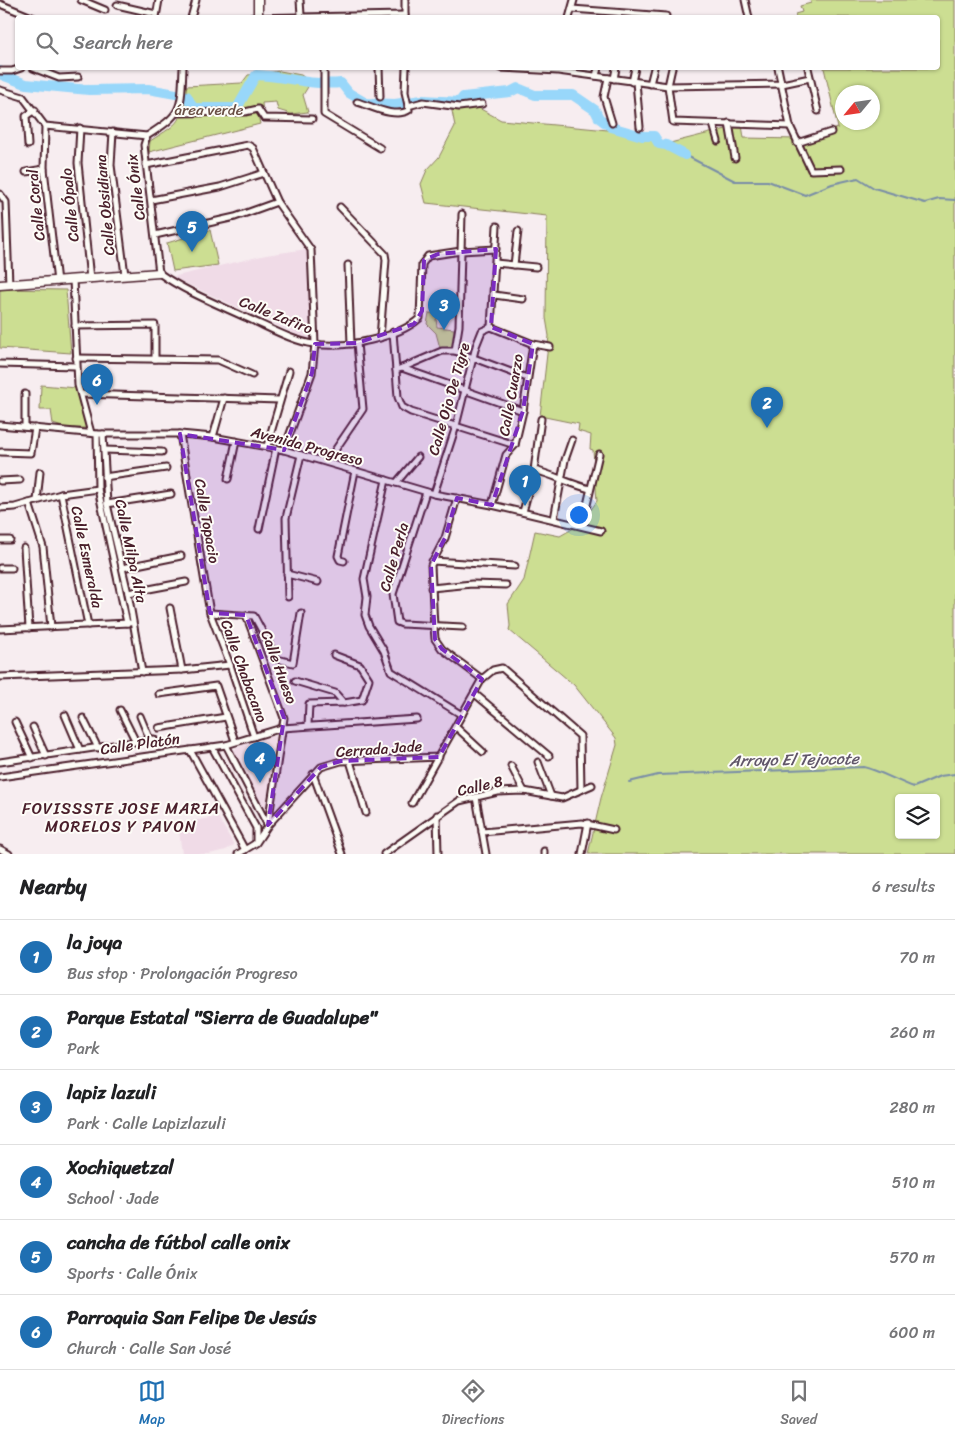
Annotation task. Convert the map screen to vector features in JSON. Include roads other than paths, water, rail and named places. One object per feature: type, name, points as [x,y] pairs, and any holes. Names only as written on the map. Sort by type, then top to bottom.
[{"type":"main road","points":[[258,0],[258,15]]},
{"type":"main road","points":[[0,285],[159,273]]},
{"type":"street","points":[[81,0],[105,10]]},
{"type":"street","points":[[156,15],[160,0]]},
{"type":"street","points":[[192,15],[196,0]]},
{"type":"street","points":[[300,0],[301,15]]},
{"type":"street","points":[[405,15],[406,0]]},
{"type":"street","points":[[570,15],[574,0]]},
{"type":"street","points":[[745,0],[748,15]]},
{"type":"street","points":[[0,4],[27,15]]},
{"type":"street","points":[[117,5],[152,15]]},
{"type":"street","points":[[572,9],[653,15]]},
{"type":"street","points":[[0,71],[15,70]]},
{"type":"street","points":[[38,70],[59,78],[78,77]]},
{"type":"street","points":[[183,70],[177,113],[245,112],[258,109],[264,118],[312,119]]},
{"type":"street","points":[[324,70],[324,114],[380,148]]},
{"type":"street","points":[[379,70],[380,97]]},
{"type":"street","points":[[356,102],[396,113],[404,113],[409,110],[405,92],[406,70]]},
{"type":"street","points":[[577,70],[596,76],[668,86],[782,84],[810,78]]},
{"type":"street","points":[[596,76],[598,70]]},
{"type":"street","points":[[612,122],[604,97],[615,70]]},
{"type":"street","points":[[635,70],[634,82],[640,127]]},
{"type":"street","points":[[650,84],[654,70]]},
{"type":"street","points":[[672,70],[668,86],[672,122],[790,126]]},
{"type":"street","points":[[778,70],[790,126],[811,170],[841,169]]},
{"type":"street","points":[[808,70],[818,111]]},
{"type":"street","points":[[0,90],[23,97],[35,110],[45,126],[147,136]]},
{"type":"street","points":[[408,104],[423,102],[459,107],[482,104]]},
{"type":"street","points":[[28,144],[26,116],[35,110]]},
{"type":"street","name":"Calle Ónix","points":[[159,273],[144,145],[147,136],[170,121],[177,113]]},
{"type":"street","points":[[713,124],[718,141]]},
{"type":"street","points":[[729,124],[735,158]]},
{"type":"street","name":"Calle Coral","points":[[45,126],[44,169],[57,282]]},
{"type":"street","name":"Calle Ópalo","points":[[80,128],[78,163],[90,279]]},
{"type":"street","name":"Calle Obsidiana","points":[[113,132],[111,165],[124,275]]},
{"type":"street","points":[[797,143],[831,132]]},
{"type":"street","points":[[146,165],[243,145],[253,148],[277,202],[311,250],[314,344],[312,373],[284,450]]},
{"type":"street","points":[[26,172],[44,169]]},
{"type":"street","points":[[150,200],[220,186],[264,173]]},
{"type":"street","points":[[0,194],[6,202],[9,285]]},
{"type":"street","points":[[155,235],[235,217],[277,202]]},
{"type":"street","points":[[340,207],[385,254],[380,338]]},
{"type":"street","points":[[455,351],[459,326],[462,214]]},
{"type":"street","points":[[497,226],[491,327],[532,344],[550,348]]},
{"type":"street","points":[[514,265],[518,231]]},
{"type":"street","points":[[461,251],[496,249]]},
{"type":"street","name":"Calle Zafiro","points":[[159,273],[177,285],[274,330],[314,344],[354,343],[380,338],[414,324],[420,318],[424,260],[438,254],[461,251]]},
{"type":"street","points":[[495,263],[536,267]]},
{"type":"street","points":[[327,462],[363,409],[354,343],[348,265]]},
{"type":"street","name":"Calle Milpa Alta","points":[[73,280],[76,366],[81,394],[105,450],[104,477],[107,504],[128,593],[142,672]]},
{"type":"street","points":[[494,295],[523,298]]},
{"type":"street","points":[[75,326],[155,325],[155,359]]},
{"type":"street","name":"Calle Ojo De Tigre","points":[[434,494],[456,426],[475,358],[476,346],[482,331],[491,327]]},
{"type":"street","points":[[393,332],[398,397],[402,407],[515,445]]},
{"type":"street","name":"Calle Cuarzo","points":[[492,505],[506,454],[515,445],[523,411],[532,344]]},
{"type":"street","points":[[396,370],[442,351],[455,351],[527,378]]},
{"type":"street","points":[[76,358],[218,360],[252,375]]},
{"type":"street","points":[[0,364],[76,366]]},
{"type":"street","points":[[402,368],[465,392],[523,411]]},
{"type":"street","points":[[267,446],[289,371]]},
{"type":"street","points":[[25,394],[25,427]]},
{"type":"street","points":[[81,394],[279,400]]},
{"type":"street","points":[[214,436],[224,398]]},
{"type":"street","points":[[523,512],[534,470],[541,418]]},
{"type":"street","name":"Avenida Progreso","points":[[0,425],[97,434],[214,436],[284,450],[434,494],[492,505],[601,531]]},
{"type":"street","points":[[1,452],[31,453],[35,428]]},
{"type":"street","name":"Calle Milpa Alta","points":[[97,434],[98,489],[126,623]]},
{"type":"street","name":"Calle Topacio","points":[[180,434],[210,613]]},
{"type":"street","points":[[554,519],[572,440]]},
{"type":"street","points":[[228,479],[236,441]]},
{"type":"street","points":[[259,529],[276,448]]},
{"type":"street","points":[[105,450],[162,452]]},
{"type":"street","points":[[582,526],[599,454]]},
{"type":"street","points":[[288,596],[286,518],[302,455]]},
{"type":"street","points":[[396,483],[418,457]]},
{"type":"street","points":[[104,477],[166,468]]},
{"type":"street","points":[[534,470],[590,489]]},
{"type":"street","points":[[344,561],[340,560],[338,556],[355,471]]},
{"type":"street","points":[[37,501],[40,472]]},
{"type":"street","points":[[0,481],[20,480]]},
{"type":"street","points":[[386,480],[364,579],[367,597],[365,615],[369,626],[384,651],[391,671],[462,716]]},
{"type":"street","points":[[0,508],[29,503],[61,494],[98,489]]},
{"type":"street","name":"Calle Perla","points":[[426,492],[393,594],[394,616],[397,622],[402,624],[463,628]]},
{"type":"street","name":"Calle Esmeralda","points":[[61,494],[88,625]]},
{"type":"street","points":[[107,504],[171,494]]},
{"type":"street","points":[[457,498],[446,538],[432,561],[431,588],[435,639],[442,649],[482,679],[494,670],[502,668],[580,736],[581,790]]},
{"type":"street","points":[[29,503],[43,547],[51,627]]},
{"type":"street","points":[[0,540],[10,540]]},
{"type":"street","points":[[24,548],[29,628]]},
{"type":"street","points":[[122,568],[181,556]]},
{"type":"street","points":[[432,561],[515,566]]},
{"type":"street","points":[[0,568],[12,568]]},
{"type":"street","points":[[286,574],[318,582]]},
{"type":"street","points":[[128,593],[186,582]]},
{"type":"street","points":[[431,588],[472,584],[506,585]]},
{"type":"street","points":[[170,608],[182,670]]},
{"type":"street","points":[[210,613],[246,615],[257,619],[277,658],[293,663],[301,613]]},
{"type":"street","name":"Calle Chabacano","points":[[210,613],[254,737]]},
{"type":"street","name":"Calle Hueso","points":[[246,615],[284,718],[268,825]]},
{"type":"street","points":[[0,629],[133,622]]},
{"type":"street","points":[[308,725],[309,704],[344,703],[362,700],[369,679],[360,665],[334,655]]},
{"type":"street","points":[[0,677],[182,670],[230,665]]},
{"type":"street","name":"Cerrada Jade","points":[[256,843],[268,825],[321,767],[350,761],[439,757],[482,679]]},
{"type":"street","points":[[295,681],[335,693],[344,703]]},
{"type":"street","points":[[159,694],[216,686],[234,741]]},
{"type":"street","points":[[324,703],[326,690]]},
{"type":"street","points":[[475,694],[548,756]]},
{"type":"street","points":[[120,710],[136,742]]},
{"type":"street","points":[[65,715],[80,750]]},
{"type":"street","points":[[0,762],[152,740],[140,716]]},
{"type":"street","points":[[159,728],[226,717]]},
{"type":"street","points":[[83,718],[98,748]]},
{"type":"street","name":"Calle Platón","points":[[0,777],[226,745],[234,741],[282,728],[418,720]]},
{"type":"street","points":[[15,722],[32,758]]},
{"type":"street","points":[[456,727],[483,752]]},
{"type":"street","points":[[33,728],[46,756]]},
{"type":"street","points":[[226,745],[268,825]]},
{"type":"street","points":[[190,750],[241,853],[256,843],[256,828],[212,747]]},
{"type":"street","points":[[412,803],[439,757]]},
{"type":"street","points":[[350,761],[366,813]]},
{"type":"street","points":[[538,762],[551,796]]},
{"type":"street","points":[[511,766],[524,791]]},
{"type":"street","points":[[314,774],[342,854]]},
{"type":"street","name":"Calle 8","points":[[384,854],[459,801],[498,792],[524,791],[568,797],[592,785]]},
{"type":"street","points":[[476,797],[486,854]]},
{"type":"street","points":[[437,815],[438,854]]},
{"type":"street","points":[[482,832],[588,823],[614,830]]},
{"type":"street","points":[[582,854],[588,823]]},
{"type":"street","points":[[0,849],[9,854]]},
{"type":"waterway","points":[[0,71],[2,75],[26,84],[89,90],[148,89],[187,96],[193,108],[237,108],[256,75],[319,83],[341,83],[349,93],[366,103],[395,104],[422,100],[460,102],[463,97],[510,92],[518,88],[535,95],[573,95],[595,110],[599,118],[611,127],[642,136],[654,136],[659,144],[666,145],[685,155]]},
{"type":"waterway","points":[[685,155],[735,181],[768,181],[805,195],[832,184],[858,178],[874,188],[925,203],[939,199],[955,200]]},
{"type":"waterway","name":"Arroyo El Tejocote","points":[[629,782],[658,775],[864,767],[914,787],[940,776],[955,774]]},
{"type":"place","name":"cancha de fútbol calle onix","points":[[192,252]]},
{"type":"place","name":"lapiz lazuli","points":[[444,330]]},
{"type":"place","name":"Parroquia San Felipe De Jesús","points":[[97,405]]},
{"type":"place","name":"Parque Estatal \"Sierra de Guadalupe\"","points":[[767,428]]},
{"type":"place","name":"la joya","points":[[525,506]]},
{"type":"place","name":"Xochiquetzal","points":[[260,783]]},
{"type":"district","name":"FOVISSSTE JOSE MARIA MORELOS Y PAVON","points":[[121,817]]},
{"type":"park label","name":"área verde","points":[[209,110]]}]
